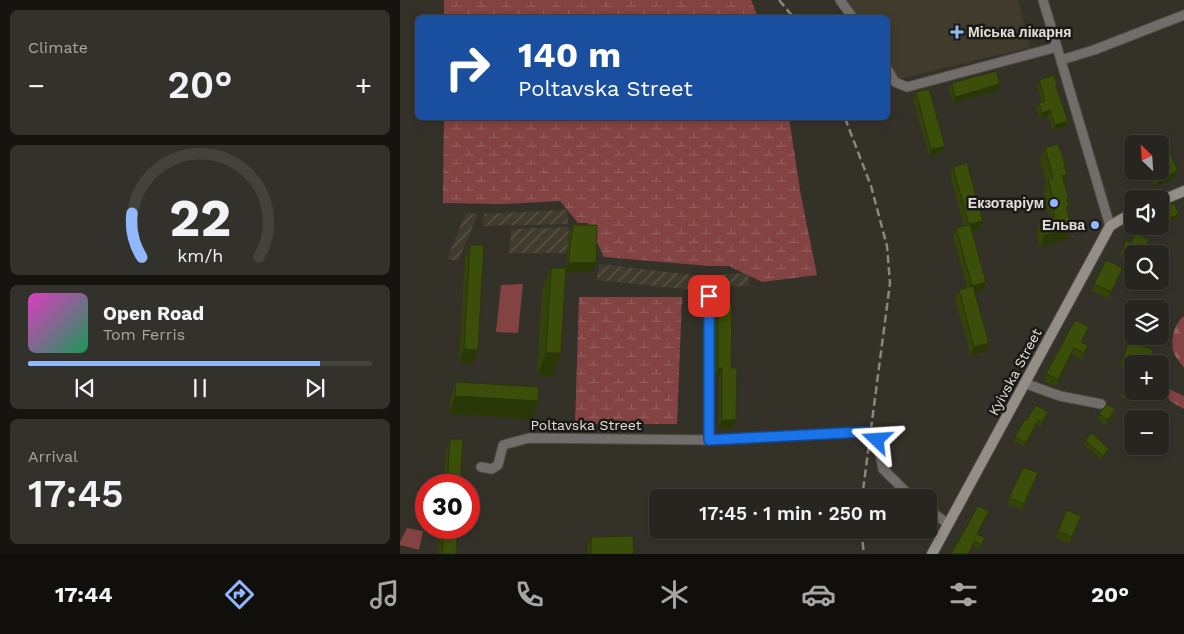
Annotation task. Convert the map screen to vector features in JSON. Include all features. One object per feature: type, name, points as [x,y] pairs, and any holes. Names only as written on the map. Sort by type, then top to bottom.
[{"type":"main road","points":[[1169,197],[1184,191]]},
{"type":"main road","points":[[1110,226],[1124,218]]},
{"type":"main road","name":"Kyivska Street","points":[[932,554],[1110,226]]},
{"type":"street","points":[[840,0],[851,15]]},
{"type":"street","points":[[1043,0],[1110,226]]},
{"type":"street","points":[[1061,60],[1094,50],[1184,15]]},
{"type":"street","points":[[890,73],[895,82],[907,87],[1057,47]]},
{"type":"street","points":[[709,296],[709,440]]},
{"type":"street","points":[[1024,384],[1060,396],[1101,404]]},
{"type":"street","name":"Poltavska Street","points":[[481,468],[492,468],[498,465],[504,445],[529,438],[709,440],[862,432],[872,433],[877,440],[883,470],[903,489]]},
{"type":"street","points":[[937,516],[948,524]]},
{"type":"shaded area","name":"Міська лікарня","points":[[845,0],[1018,0],[1030,47],[900,79],[890,64],[890,15],[856,15]]},
{"type":"shaded area","points":[[567,210],[568,224],[483,226],[484,214]]},
{"type":"shaded area","points":[[466,213],[478,214],[458,261],[447,259]]},
{"type":"shaded area","points":[[569,227],[567,253],[509,253],[511,229]]},
{"type":"shaded area","points":[[599,264],[693,275],[692,290],[597,280]]},
{"type":"shaded area","points":[[748,273],[750,286],[695,288],[695,276]]},
{"type":"green space","points":[[444,0],[751,0],[757,15],[444,15]]},
{"type":"green space","points":[[444,120],[789,120],[801,196],[817,275],[762,282],[729,266],[604,257],[588,223],[578,223],[560,201],[504,204],[443,203]]},
{"type":"green space","points":[[523,284],[518,333],[496,332],[501,285]]},
{"type":"green space","points":[[579,297],[682,297],[677,424],[575,424]]},
{"type":"green space","points":[[1184,316],[1184,368],[1176,357],[1172,340],[1176,327]]},
{"type":"green space","points":[[1169,389],[1184,396],[1184,409],[1170,401]]},
{"type":"green space","points":[[407,528],[415,530],[415,539],[421,539],[419,550],[400,545]]},
{"type":"building","points":[[996,71],[1000,84],[955,97],[952,83]]},
{"type":"building","points":[[1054,75],[1068,121],[1055,125],[1050,110],[1042,113],[1039,103],[1045,101],[1039,80]]},
{"type":"building","points":[[929,89],[945,146],[931,150],[916,92]]},
{"type":"building","points":[[1058,144],[1067,174],[1062,176],[1069,199],[1067,199],[1069,206],[1066,207],[1072,227],[1045,235],[1041,221],[1055,217],[1053,210],[1056,209],[1048,179],[1053,178],[1045,148]]},
{"type":"building","points":[[1169,150],[1178,171],[1169,175]]},
{"type":"building","points":[[967,163],[983,221],[970,224],[986,282],[972,286],[956,228],[969,225],[953,167]]},
{"type":"building","points":[[1174,203],[1179,214],[1170,218],[1169,205]]},
{"type":"building","points":[[573,225],[597,225],[596,263],[568,263]]},
{"type":"building","points":[[1135,235],[1140,235],[1149,240],[1146,245],[1124,245],[1124,250],[1122,249],[1126,240],[1131,243]]},
{"type":"building","points":[[470,245],[484,245],[478,350],[464,349]]},
{"type":"building","points":[[1106,260],[1123,268],[1111,292],[1094,284]]},
{"type":"building","points":[[551,268],[566,268],[561,353],[546,353]]},
{"type":"building","points":[[973,286],[989,343],[974,347],[959,290]]},
{"type":"building","points":[[718,304],[732,304],[731,368],[737,368],[736,420],[722,420],[722,368],[718,368]]},
{"type":"building","points":[[1075,320],[1089,327],[1081,342],[1088,345],[1084,353],[1074,348],[1058,380],[1046,374]]},
{"type":"building","points":[[1128,345],[1140,345],[1153,350],[1151,355],[1124,355]]},
{"type":"building","points":[[456,382],[539,387],[538,401],[455,396]]},
{"type":"building","points":[[1107,404],[1115,409],[1108,420],[1099,414]]},
{"type":"building","points":[[1036,405],[1048,412],[1042,423],[1038,420],[1026,443],[1015,437],[1024,420],[1026,421]]},
{"type":"building","points":[[1092,433],[1109,449],[1103,456],[1085,440]]},
{"type":"building","points":[[450,439],[463,439],[461,474],[448,474]]},
{"type":"building","points":[[1023,467],[1038,473],[1024,504],[1009,498]]},
{"type":"building","points":[[978,506],[989,511],[977,534],[985,538],[981,545],[975,541],[968,554],[951,554]]},
{"type":"building","points":[[1067,510],[1081,516],[1072,537],[1058,531]]},
{"type":"building","points":[[633,536],[634,554],[591,554],[591,537]]},
{"type":"building","points":[[443,539],[457,539],[456,554],[442,554]]},
{"type":"railway","points":[[779,0],[792,15]]},
{"type":"railway","points":[[846,120],[871,186],[887,246],[890,283],[863,489]]},
{"type":"railway","points":[[862,539],[864,554]]},
{"type":"place","name":"Міська лікарня","points":[[957,32]]},
{"type":"place","name":"Екзотаріум","points":[[1054,203]]},
{"type":"place","name":"Ельва","points":[[1095,225]]},
{"type":"route","points":[[709,296],[709,440],[862,432],[872,433],[877,440]]}]
